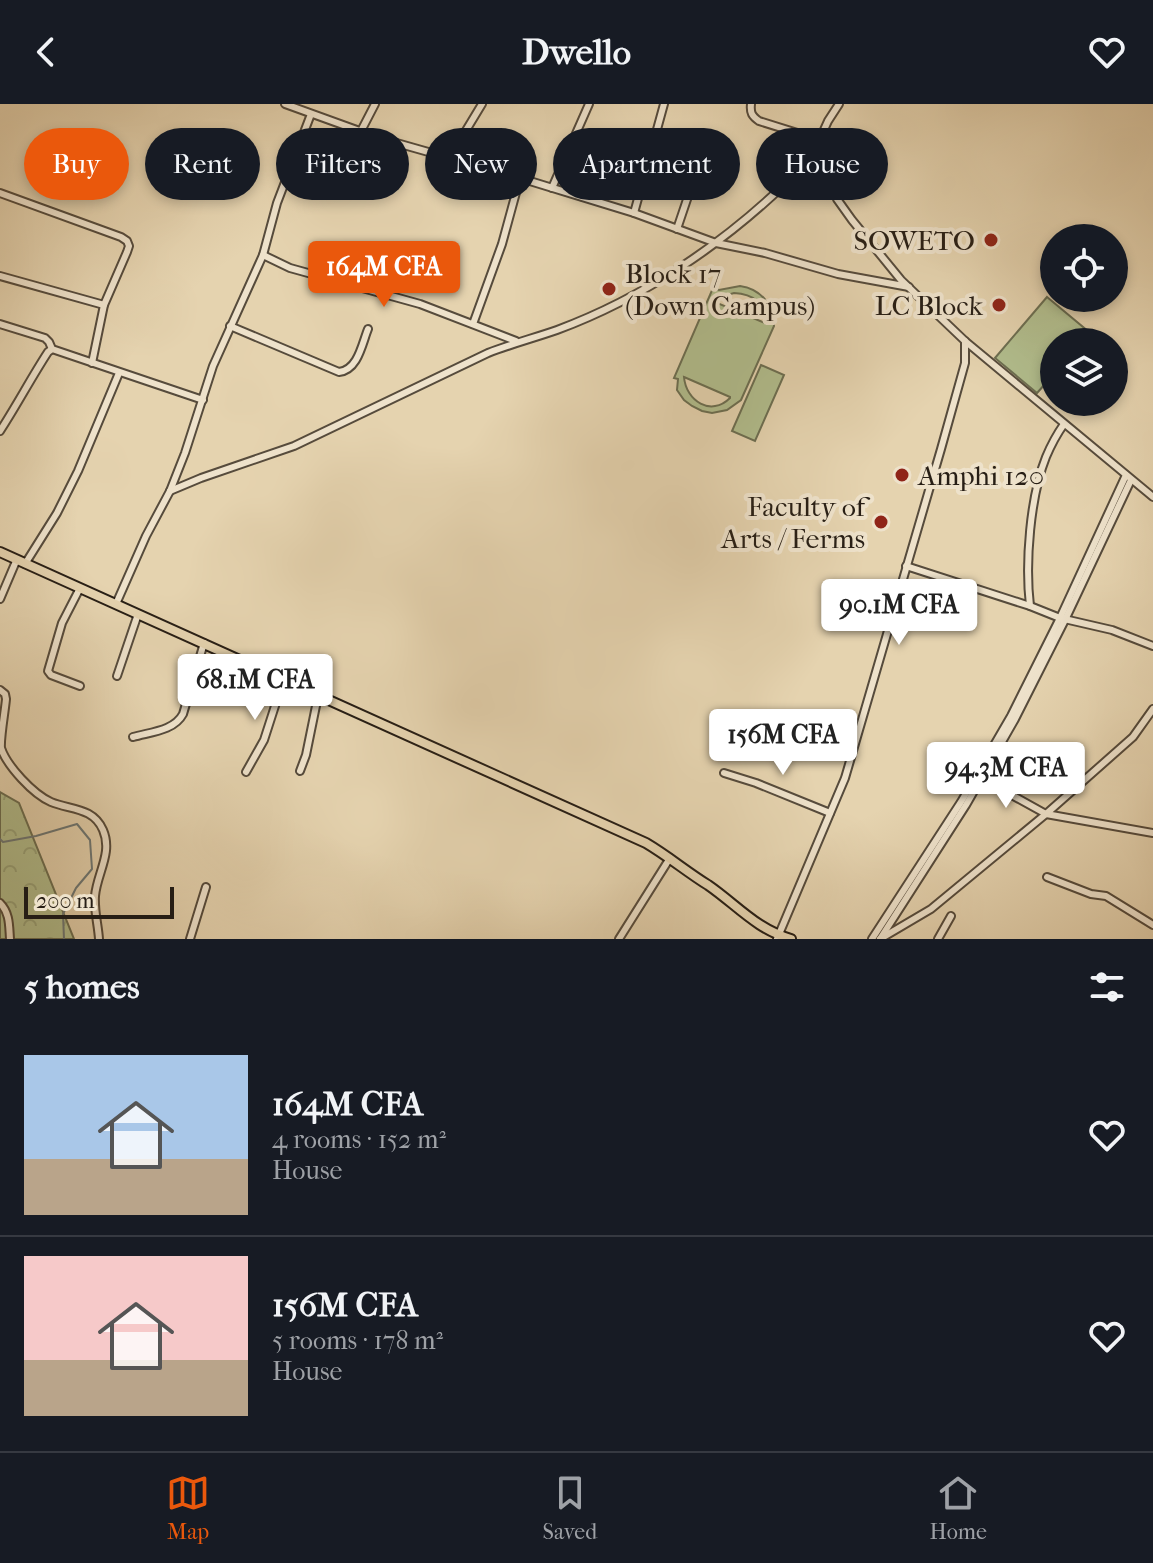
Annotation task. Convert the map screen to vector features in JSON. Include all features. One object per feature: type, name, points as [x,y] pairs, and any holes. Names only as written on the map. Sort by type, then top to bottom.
[{"type":"highway","points":[[0,552],[646,843],[777,938],[791,939]]},
{"type":"street","points":[[285,104],[352,128]]},
{"type":"street","points":[[363,128],[375,104]]},
{"type":"street","points":[[467,128],[482,104]]},
{"type":"street","points":[[537,183],[552,188],[589,104]]},
{"type":"street","points":[[634,213],[664,104]]},
{"type":"street","points":[[751,104],[752,116],[781,128]]},
{"type":"street","points":[[825,128],[839,104]]},
{"type":"street","points":[[116,604],[170,491],[213,366],[263,255],[277,203],[311,114]]},
{"type":"street","points":[[0,193],[127,241],[127,252],[104,305],[92,363]]},
{"type":"street","points":[[473,324],[502,244],[514,200]]},
{"type":"street","points":[[593,200],[716,243],[838,274],[909,287]]},
{"type":"street","points":[[677,229],[687,200]]},
{"type":"street","points":[[170,491],[294,446],[488,353],[558,330],[648,287],[716,243],[766,200]]},
{"type":"street","points":[[838,200],[889,267],[965,341],[1153,497]]},
{"type":"street","points":[[263,255],[290,268],[420,304],[517,342]]},
{"type":"street","points":[[0,276],[104,305]]},
{"type":"street","points":[[0,324],[45,338],[52,349],[203,400]]},
{"type":"street","points":[[230,326],[339,372],[347,371],[354,365],[368,329]]},
{"type":"street","points":[[777,938],[845,778],[965,363],[965,341]]},
{"type":"street","points":[[0,431],[52,349]]},
{"type":"street","points":[[965,363],[978,350]]},
{"type":"street","points":[[0,599],[21,562],[57,513],[119,373]]},
{"type":"street","points":[[1030,606],[1027,579],[1039,480],[1046,458],[1064,424]]},
{"type":"street","points":[[880,939],[1015,719],[1124,495],[1128,477]]},
{"type":"street","points":[[872,939],[974,781],[1011,716],[1063,619],[1128,477]]},
{"type":"street","points":[[1124,495],[1141,488]]},
{"type":"street","points":[[906,566],[1063,619],[1112,630],[1153,646]]},
{"type":"street","points":[[80,588],[62,623],[48,671],[80,686]]},
{"type":"street","points":[[117,676],[138,614]]},
{"type":"street","points":[[133,737],[173,726],[179,721],[204,643]]},
{"type":"street","points":[[246,772],[264,740],[283,681]]},
{"type":"street","points":[[0,690],[6,699],[0,747],[20,779],[49,801],[88,813],[98,820],[103,830],[106,839],[105,863],[95,907],[99,939]]},
{"type":"street","points":[[300,771],[318,696]]},
{"type":"street","points":[[880,939],[948,897],[1133,737],[1153,709]]},
{"type":"street","points":[[724,773],[830,813]]},
{"type":"street","points":[[981,778],[1046,814],[1153,833]]},
{"type":"street","points":[[619,939],[670,858]]},
{"type":"street","points":[[1047,877],[1091,894],[1106,896],[1153,925]]},
{"type":"street","points":[[190,939],[206,887]]},
{"type":"street","points":[[0,903],[8,917],[10,939]]},
{"type":"street","points":[[893,916],[904,924]]},
{"type":"street","points":[[938,939],[951,916]]},
{"type":"green space","points":[[740,286],[760,294],[772,311],[774,326],[741,400],[727,410],[712,413],[684,400],[677,390],[678,379],[674,378],[713,288],[719,290]],"holes":[[[734,293],[757,301],[763,310],[765,323],[717,303],[724,296]],[[684,377],[730,397],[730,398],[715,406],[701,404],[689,393]]]},
{"type":"green space","points":[[1040,305],[1040,312],[1065,312],[1084,328],[1040,328],[1040,390],[1037,393],[995,358]]},
{"type":"green space","points":[[761,365],[784,375],[755,441],[732,431]]},
{"type":"green space","points":[[0,792],[19,803],[74,939],[0,939]]},
{"type":"waterway","points":[[0,839],[3,842],[36,836],[77,824],[90,840],[92,869],[76,888],[63,914],[64,939]]},
{"type":"place","name":"SOWETO","points":[[991,240]]},
{"type":"place","name":"Block 17 (Down Campus)","points":[[609,289]]},
{"type":"place","name":"LC Block","points":[[999,305]]},
{"type":"place","name":"Amphi 120","points":[[902,475]]},
{"type":"place","name":"Faculty of Arts / Ferms","points":[[881,522]]}]
